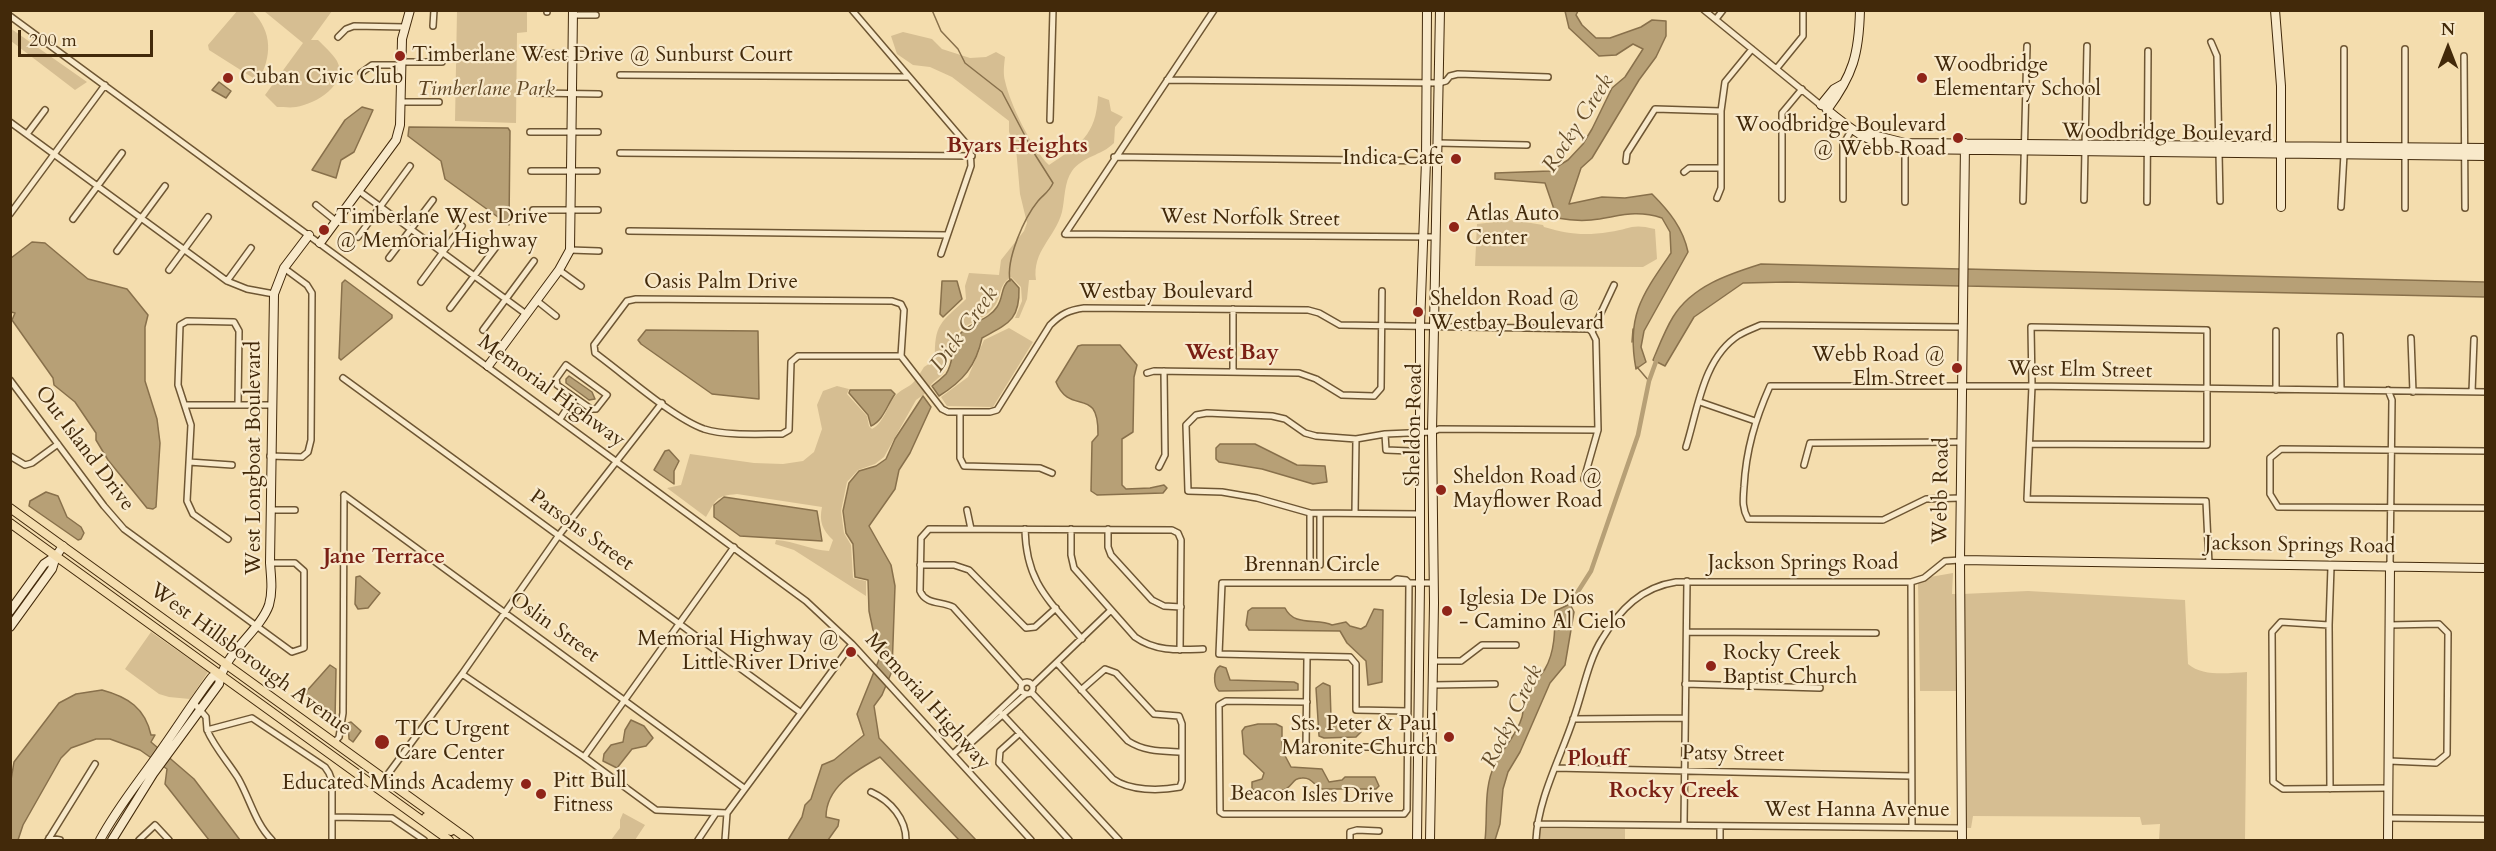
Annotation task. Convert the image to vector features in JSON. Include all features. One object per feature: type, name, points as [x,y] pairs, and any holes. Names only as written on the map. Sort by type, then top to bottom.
[{"type":"main road","name":"West Hillsborough Avenue","points":[[10,508],[469,840]]},
{"type":"main road","name":"West Hillsborough Avenue","points":[[10,523],[449,840]]},
{"type":"main road","points":[[401,806],[419,813],[447,831],[455,831]]},
{"type":"main road","points":[[449,840],[459,840]]},
{"type":"street","points":[[320,243],[396,140],[400,125],[402,39],[410,10]]},
{"type":"street","points":[[433,26],[434,10]]},
{"type":"street","points":[[852,10],[907,77],[966,142],[972,156],[971,166],[941,254]]},
{"type":"street","points":[[1050,120],[1053,10]]},
{"type":"street","points":[[1114,157],[1214,10]]},
{"type":"street","name":"Sheldon Road","points":[[1417,840],[1420,326],[1426,161],[1427,10]]},
{"type":"street","name":"Sheldon Road","points":[[1430,840],[1434,583],[1432,432],[1440,10]]},
{"type":"street","name":"Woodbridge Boulevard","points":[[1704,10],[1867,140],[1905,149],[1965,146]]},
{"type":"street","points":[[1716,19],[1723,10]]},
{"type":"street","points":[[1777,68],[1803,36],[1803,10]]},
{"type":"street","points":[[1824,108],[1840,92],[1853,67],[1857,53],[1860,10]]},
{"type":"street","points":[[2275,10],[2281,86],[2280,207]]},
{"type":"street","points":[[488,366],[559,270],[570,250],[573,13],[596,15]]},
{"type":"street","name":"Memorial Highway","points":[[10,15],[806,601],[852,644],[1031,840]]},
{"type":"street","points":[[338,37],[346,29],[354,27],[405,27]]},
{"type":"street","points":[[2211,42],[2217,56],[2220,201]]},
{"type":"street","points":[[2023,201],[2026,46]]},
{"type":"street","points":[[2084,200],[2087,46]]},
{"type":"street","points":[[1717,198],[1721,188],[1721,111],[1725,82],[1752,49]]},
{"type":"street","points":[[2341,207],[2344,149],[2344,49]]},
{"type":"street","points":[[2405,50],[2405,208]]},
{"type":"street","points":[[2147,202],[2148,51]]},
{"type":"street","points":[[532,53],[601,55]]},
{"type":"street","points":[[2464,56],[2465,208]]},
{"type":"street","points":[[361,73],[372,65],[442,62]]},
{"type":"street","points":[[1167,80],[1439,83],[1458,74],[1548,77]]},
{"type":"street","points":[[620,75],[907,77]]},
{"type":"street","points":[[10,214],[105,85]]},
{"type":"street","points":[[1782,199],[1782,113],[1802,90]]},
{"type":"street","points":[[536,93],[599,94]]},
{"type":"street","points":[[401,102],[439,102]]},
{"type":"street","points":[[1626,160],[1655,109],[1721,111]]},
{"type":"street","points":[[27,134],[45,110]]},
{"type":"street","points":[[10,122],[227,281],[247,289],[274,294]]},
{"type":"street","points":[[1843,199],[1843,145],[1852,129]]},
{"type":"street","name":"Woodbridge Boulevard","points":[[1852,129],[1905,143],[1965,146],[2406,151],[2465,151],[2486,148]]},
{"type":"street","points":[[530,132],[598,132]]},
{"type":"street","points":[[1438,142],[1527,145]]},
{"type":"street","name":"Webb Road","points":[[1962,840],[1960,498],[1965,146]]},
{"type":"street","points":[[1905,149],[1905,202]]},
{"type":"street","name":"Woodbridge Boulevard","points":[[2465,151],[2486,156]]},
{"type":"street","points":[[73,219],[122,153]]},
{"type":"street","points":[[620,153],[972,156]]},
{"type":"street","points":[[1114,157],[1437,161]]},
{"type":"street","name":"West Norfolk Street","points":[[1114,157],[1065,234],[1435,237]]},
{"type":"street","points":[[358,237],[410,166]]},
{"type":"street","points":[[1684,172],[1689,168],[1721,168]]},
{"type":"street","points":[[531,171],[597,171]]},
{"type":"street","points":[[117,251],[165,186]]},
{"type":"street","points":[[360,191],[526,314]]},
{"type":"street","points":[[389,258],[433,200]]},
{"type":"street","points":[[316,205],[337,222]]},
{"type":"street","points":[[533,210],[598,210]]},
{"type":"street","points":[[169,270],[208,217]]},
{"type":"street","points":[[421,282],[462,225]]},
{"type":"street","points":[[629,231],[947,235]]},
{"type":"street","name":"West Longboat Boulevard","points":[[172,741],[200,711],[219,684],[220,675],[227,664],[268,607],[272,589],[270,456],[274,294],[284,268],[309,235]]},
{"type":"street","points":[[450,308],[495,247]]},
{"type":"street","points":[[227,281],[251,248]]},
{"type":"street","points":[[570,250],[599,251]]},
{"type":"street","points":[[483,330],[534,261]]},
{"type":"street","points":[[270,456],[303,457],[308,452],[311,440],[312,293],[307,285],[284,268]]},
{"type":"street","points":[[559,270],[581,286]]},
{"type":"street","points":[[1584,479],[1598,430],[1596,340],[1592,332],[1614,285]]},
{"type":"street","points":[[1147,373],[1164,371],[1299,373],[1316,379],[1342,395],[1374,396],[1382,388],[1382,291]]},
{"type":"street","name":"Oasis Palm Drive","points":[[636,298],[892,302],[901,304],[904,310],[902,356],[798,356],[791,362],[789,430],[782,434],[707,430],[695,425],[595,353],[594,345],[627,301],[636,298]]},
{"type":"street","points":[[536,300],[556,316]]},
{"type":"street","name":"Westbay Boulevard","points":[[902,356],[942,409],[948,412],[990,412],[997,410],[1050,325],[1069,310],[1084,308],[1308,310],[1319,313],[1340,325],[1589,329],[1592,332]]},
{"type":"street","points":[[1233,309],[1233,372]]},
{"type":"street","points":[[228,539],[189,509],[187,501],[191,425],[178,385],[180,325],[187,321],[234,322],[239,331],[238,405]]},
{"type":"street","points":[[1686,447],[1705,380],[1719,353],[1739,335],[1761,325],[1962,327]]},
{"type":"street","points":[[2031,444],[2207,445],[2207,330],[2031,327],[2031,444],[2027,499],[2206,501],[2209,564]]},
{"type":"street","points":[[2276,331],[2276,390]]},
{"type":"street","points":[[2340,336],[2341,390]]},
{"type":"street","points":[[2411,338],[2413,392]]},
{"type":"street","points":[[2472,392],[2474,339]]},
{"type":"street","points":[[566,365],[607,395],[595,410],[574,398],[556,384],[556,379],[566,365]]},
{"type":"street","points":[[1159,467],[1165,455],[1164,371]]},
{"type":"street","name":"Parsons Street","points":[[343,378],[800,712]]},
{"type":"street","name":"Out Island Drive","points":[[10,380],[104,506],[124,529],[292,652],[304,648],[304,571],[295,564],[270,563]]},
{"type":"street","name":"West Elm Street","points":[[1755,420],[1770,387],[2032,386],[2486,392]]},
{"type":"street","points":[[2388,390],[2392,400],[2388,840]]},
{"type":"street","points":[[560,419],[574,398]]},
{"type":"street","points":[[1700,402],[1755,420],[1746,458],[1743,510],[1748,519],[1883,520],[1926,499],[1960,498]]},
{"type":"street","points":[[376,789],[462,674],[559,535],[662,403]]},
{"type":"street","points":[[185,405],[273,405]]},
{"type":"street","points":[[960,412],[960,458],[964,466],[1040,468],[1052,473]]},
{"type":"street","points":[[1420,514],[1320,514],[1257,498],[1222,492],[1188,491],[1186,425],[1196,416],[1207,413],[1272,416],[1285,419],[1305,433],[1356,439],[1385,434],[1432,432],[1439,429],[1598,430]]},
{"type":"street","points":[[1385,434],[1386,450],[1410,451]]},
{"type":"street","points":[[1355,513],[1356,439]]},
{"type":"street","points":[[1804,465],[1810,442],[1961,442]]},
{"type":"street","points":[[10,456],[26,465],[58,444]]},
{"type":"street","points":[[2486,451],[2281,449],[2270,458],[2270,494],[2278,507],[2486,508]]},
{"type":"street","points":[[189,462],[232,465]]},
{"type":"street","name":"Oslin Street","points":[[334,743],[339,737],[343,712],[344,495],[744,788]]},
{"type":"street","points":[[270,510],[295,510]]},
{"type":"street","points":[[967,510],[971,529]]},
{"type":"street","points":[[1310,513],[1310,565],[1320,565],[1320,514]]},
{"type":"street","points":[[1081,690],[1105,669],[1110,670],[1154,714],[1179,716],[1182,724],[1182,782],[1180,787],[1133,788],[1113,779],[1025,690],[953,607],[944,603],[929,602],[923,598],[920,591],[921,538],[929,529],[1172,530],[1179,533],[1181,540],[1180,650]]},
{"type":"street","points":[[1024,529],[1025,550],[1031,572],[1042,592],[1083,639]]},
{"type":"street","points":[[1071,529],[1071,555],[1074,568],[1144,644],[1160,649],[1203,650]]},
{"type":"street","points":[[1108,529],[1108,548],[1111,555],[1152,600],[1164,606],[1181,607]]},
{"type":"street","points":[[10,627],[52,569],[56,556],[63,546]]},
{"type":"street","points":[[584,758],[734,547]]},
{"type":"street","points":[[10,611],[44,564],[56,556]]},
{"type":"street","name":"Jackson Springs Road","points":[[1536,840],[1537,824],[1555,768],[1601,640],[1613,623],[1645,590],[1664,584],[1687,581],[1911,582],[1924,578],[1945,561],[1960,560],[2486,568]]},
{"type":"street","points":[[920,565],[954,565],[969,570],[1026,628],[1035,627],[1056,608]]},
{"type":"street","points":[[2330,789],[2331,567]]},
{"type":"street","name":"Brennan Circle","points":[[1407,711],[1356,710],[1354,659],[1350,657],[1219,654],[1222,583],[1393,582],[1397,579],[1406,580],[1409,583],[1434,583]]},
{"type":"street","points":[[1684,824],[1687,581]]},
{"type":"street","points":[[1911,582],[1912,827]]},
{"type":"street","name":"Beacon Isles Drive","points":[[1307,702],[1226,701],[1219,705],[1219,807],[1223,814],[1404,814],[1407,810],[1409,583]]},
{"type":"street","points":[[953,754],[967,742],[968,738],[1033,685],[1111,610]]},
{"type":"street","points":[[2329,625],[2282,622],[2272,632],[2272,782],[2283,789],[2388,788]]},
{"type":"street","points":[[2389,625],[2439,624],[2448,633],[2447,754],[2436,763],[2389,761]]},
{"type":"street","points":[[1687,632],[1876,633]]},
{"type":"street","points":[[725,840],[727,813],[852,644]]},
{"type":"street","points":[[1433,661],[1461,661],[1482,645],[1516,645]]},
{"type":"street","points":[[1307,657],[1306,747],[1431,747]]},
{"type":"street","points":[[1057,663],[1128,741],[1150,751],[1182,752]]},
{"type":"street","points":[[462,674],[656,810],[727,813]]},
{"type":"street","name":"West Longboat Boulevard","points":[[112,840],[193,702],[212,677],[220,675]]},
{"type":"street","points":[[967,742],[972,742],[1002,714],[1025,690],[1028,682],[1033,685]]},
{"type":"street","points":[[1432,685],[1495,684]]},
{"type":"street","points":[[1685,684],[1820,688]]},
{"type":"street","points":[[193,702],[206,717],[207,730],[212,742],[239,780],[254,814],[272,840]]},
{"type":"street","points":[[1002,714],[1119,840]]},
{"type":"street","points":[[207,730],[252,718],[324,767],[332,781],[332,840]]},
{"type":"street","points":[[1574,719],[1685,718]]},
{"type":"street","points":[[1020,734],[1000,751],[999,763],[1070,840]]},
{"type":"street","points":[[60,840],[49,839],[94,764]]},
{"type":"street","name":"Patsy Street","points":[[1555,768],[1911,776]]},
{"type":"street","name":"West Longboat Boulevard","points":[[100,840],[116,810],[151,771]]},
{"type":"street","points":[[871,792],[883,797],[904,821],[906,840]]},
{"type":"street","points":[[698,840],[716,813]]},
{"type":"street","points":[[332,817],[392,818],[424,840]]},
{"type":"street","points":[[2388,818],[2486,819]]},
{"type":"street","name":"West Hanna Avenue","points":[[1537,824],[1962,828]]},
{"type":"street","points":[[139,840],[155,825],[169,840]]},
{"type":"street","points":[[1720,826],[1720,840]]},
{"type":"street","points":[[1350,840],[1350,832],[1356,830],[1379,831]]},
{"type":"green space","points":[[238,10],[252,11],[264,27],[267,36],[268,54],[258,81],[209,50],[208,45]]},
{"type":"green space","points":[[264,11],[332,11],[311,40],[318,40],[328,50],[340,69],[335,85],[313,102],[296,107],[277,107],[265,95],[303,43]]},
{"type":"green space","name":"Timberlane Park","points":[[457,11],[527,11],[527,32],[517,33],[516,123],[455,121]]},
{"type":"green space","points":[[10,28],[87,82],[75,90],[11,41]]},
{"type":"green space","points":[[903,32],[932,39],[942,49],[970,58],[986,57],[996,52],[1005,57],[1004,78],[1012,102],[1022,126],[1049,165],[1078,144],[1090,130],[1097,110],[1098,96],[1109,100],[1111,111],[1123,117],[1115,127],[1114,143],[1104,151],[1081,162],[1069,175],[1059,221],[1037,261],[1036,280],[1029,280],[1027,299],[1019,318],[1015,318],[1022,301],[1021,287],[1011,277],[1004,284],[996,304],[989,312],[958,332],[947,367],[929,389],[919,375],[924,367],[935,360],[936,338],[941,325],[950,313],[966,299],[965,286],[969,273],[999,275],[1001,260],[1024,231],[1027,223],[1020,194],[1016,148],[1009,132],[1009,121],[952,77],[930,67],[913,65],[897,54],[891,36]]},
{"type":"green space","points":[[1513,220],[1576,234],[1592,234],[1636,227],[1655,229],[1657,259],[1643,267],[1475,266],[1477,224]]},
{"type":"green space","points":[[1009,328],[1033,342],[993,407],[947,406],[941,397],[968,377],[984,340]]},
{"type":"green space","points":[[916,379],[926,393],[916,400],[884,457],[875,464],[858,470],[847,482],[841,511],[844,533],[851,545],[853,578],[866,581],[866,596],[794,550],[775,544],[776,540],[829,551],[833,540],[822,525],[822,507],[737,494],[717,499],[706,517],[667,488],[681,485],[690,454],[754,463],[783,464],[803,461],[814,452],[822,429],[817,405],[823,391],[837,386],[849,389],[847,394],[867,416],[872,429],[880,422],[897,394]]},
{"type":"green space","points":[[1953,573],[1952,594],[1958,594],[1958,691],[1920,691],[1918,582],[1930,577]]},
{"type":"green space","points":[[2028,591],[2185,600],[2188,664],[2209,673],[2247,672],[2245,840],[2159,840],[2160,824],[2142,825],[2140,817],[1973,816],[1971,828],[1967,828],[1966,691],[1963,691],[1962,594]]},
{"type":"green space","points":[[151,632],[208,672],[190,699],[159,694],[125,669]]},
{"type":"green space","points":[[623,813],[645,825],[635,840],[611,840],[620,828]]},
{"type":"green space","points":[[1540,829],[1625,829],[1625,840],[1540,840]]},
{"type":"water","points":[[1565,11],[1578,11],[1576,15],[1582,25],[1596,38],[1610,38],[1641,27],[1652,20],[1666,21],[1666,36],[1656,57],[1639,80],[1592,158],[1581,168],[1569,204],[1602,197],[1625,198],[1652,194],[1670,213],[1683,235],[1688,252],[1644,331],[1641,347],[1646,362],[1636,369],[1633,351],[1635,320],[1645,294],[1671,253],[1670,232],[1662,218],[1643,214],[1626,214],[1587,220],[1557,218],[1545,183],[1495,179],[1495,173],[1550,171],[1568,160],[1583,144],[1612,88],[1625,77],[1643,49],[1633,44],[1616,55],[1599,56],[1569,28]]},
{"type":"water","points":[[219,82],[231,91],[226,98],[212,90]]},
{"type":"water","points":[[362,107],[373,110],[354,152],[341,160],[336,178],[312,170],[345,120]]},
{"type":"water","points":[[409,127],[508,128],[510,131],[509,225],[445,179],[441,161],[408,136]]},
{"type":"water","points":[[32,242],[45,243],[88,279],[127,289],[148,315],[145,327],[145,381],[157,419],[160,443],[156,507],[153,509],[147,508],[108,460],[96,440],[96,433],[75,402],[54,385],[53,378],[12,320],[15,313],[11,312],[11,258]]},
{"type":"water","points":[[1761,264],[1961,269],[1961,286],[1743,283],[1694,317],[1665,366],[1653,360],[1673,317],[1690,297],[1724,277]]},
{"type":"water","points":[[1966,269],[2485,282],[2486,297],[1966,286]]},
{"type":"water","points":[[1011,279],[1019,288],[1019,299],[1014,315],[1005,325],[982,338],[976,357],[967,372],[955,385],[939,396],[932,386],[949,369],[954,344],[959,335],[993,312],[999,303],[1005,285]]},
{"type":"water","points":[[345,280],[392,315],[392,318],[341,360],[339,358],[342,283]]},
{"type":"water","points":[[942,281],[957,281],[962,299],[943,317],[940,314]]},
{"type":"water","points":[[646,330],[758,331],[759,399],[712,394],[641,344],[638,340]]},
{"type":"water","points":[[1120,345],[1137,365],[1134,377],[1133,432],[1122,439],[1122,485],[1126,489],[1164,485],[1167,488],[1163,493],[1097,495],[1091,491],[1092,442],[1098,435],[1094,410],[1089,405],[1069,398],[1056,382],[1078,346]]},
{"type":"water","points":[[569,376],[592,392],[595,399],[589,400],[566,383]]},
{"type":"water","points":[[850,390],[891,390],[895,394],[882,417],[871,426],[868,415],[849,393]]},
{"type":"water","points":[[923,396],[931,407],[910,453],[899,470],[895,489],[869,526],[891,565],[895,586],[892,671],[882,695],[874,706],[879,738],[976,840],[959,840],[880,757],[844,780],[831,796],[826,817],[839,820],[838,826],[828,840],[788,840],[802,817],[805,805],[811,799],[822,765],[834,760],[864,735],[857,714],[880,657],[880,643],[873,630],[869,611],[868,580],[855,577],[853,544],[846,533],[843,511],[849,483],[859,471],[876,466],[886,459],[895,439]]},
{"type":"water","points":[[1220,444],[1255,444],[1297,465],[1325,466],[1327,482],[1313,484],[1262,469],[1219,462],[1216,459],[1216,448]]},
{"type":"water","points":[[669,450],[679,461],[674,471],[674,484],[654,470],[665,451]]},
{"type":"water","points":[[46,492],[58,496],[67,517],[81,527],[84,533],[81,539],[78,540],[29,506],[30,501]]},
{"type":"water","points":[[724,497],[817,511],[822,541],[740,536],[714,517],[714,505]]},
{"type":"water","points":[[360,576],[380,593],[368,608],[358,609],[355,604],[356,577]]},
{"type":"water","points":[[1570,604],[1574,612],[1565,665],[1550,683],[1520,752],[1508,772],[1503,789],[1500,824],[1495,840],[1485,840],[1487,792],[1491,773],[1520,724],[1525,694],[1542,673],[1551,655],[1555,611]]},
{"type":"water","points":[[1252,608],[1285,608],[1294,618],[1300,620],[1332,625],[1346,622],[1350,626],[1361,629],[1366,626],[1374,609],[1383,610],[1382,682],[1368,685],[1366,661],[1347,643],[1340,631],[1249,630],[1246,625],[1248,611]]},
{"type":"water","points":[[330,665],[336,669],[335,721],[305,693]]},
{"type":"water","points":[[1220,666],[1226,668],[1230,680],[1294,682],[1298,684],[1298,690],[1219,691],[1215,678]]},
{"type":"water","points":[[1323,683],[1330,686],[1331,718],[1334,724],[1344,726],[1358,720],[1361,723],[1361,732],[1356,737],[1324,738],[1319,736],[1316,688]]},
{"type":"water","points":[[102,690],[120,696],[140,711],[151,735],[155,735],[151,742],[194,779],[240,840],[209,840],[165,784],[167,769],[140,750],[110,739],[96,739],[71,748],[61,758],[23,825],[18,840],[11,840],[10,786],[14,762],[59,703],[76,694]]},
{"type":"water","points":[[631,720],[644,726],[653,738],[646,746],[632,749],[617,768],[603,761],[604,754],[611,745],[623,742],[625,730]]},
{"type":"water","points":[[351,722],[361,731],[353,742],[349,739],[348,723]]},
{"type":"water","points":[[1276,724],[1282,727],[1282,750],[1291,767],[1322,769],[1329,782],[1342,780],[1345,777],[1375,777],[1379,786],[1376,789],[1322,789],[1308,779],[1299,778],[1286,789],[1278,791],[1264,792],[1252,789],[1252,782],[1262,779],[1264,773],[1244,754],[1242,731],[1245,727]]},
{"type":"waterway","name":"Dick Creek","points":[[932,10],[941,31],[958,49],[965,63],[1002,92],[1034,153],[1053,183],[1033,208],[1022,228],[1013,251],[1009,272],[1010,281]]},
{"type":"waterway","name":"Rocky Creek","points":[[1632,342],[1633,329]]},
{"type":"waterway","points":[[1570,604],[1591,571],[1638,435],[1649,381],[1658,356]]},
{"type":"waterway","name":"Rocky Creek","points":[[1637,367],[1649,381]]},
{"type":"place","name":"Timberlane West Drive @ Sunburst Court","points":[[400,56]]},
{"type":"place","name":"Cuban Civic Club","points":[[228,78]]},
{"type":"place","name":"Woodbridge Elementary School","points":[[1922,78]]},
{"type":"place","name":"Woodbridge Boulevard @ Webb Road","points":[[1958,138]]},
{"type":"place","name":"Indica Cafe","points":[[1456,159]]},
{"type":"place","name":"Atlas Auto Center","points":[[1454,227]]},
{"type":"place","name":"Timberlane West Drive @ Memorial Highway","points":[[324,230]]},
{"type":"place","name":"Sheldon Road @ Westbay Boulevard","points":[[1418,312]]},
{"type":"place","name":"Webb Road @ Elm Street","points":[[1957,368]]},
{"type":"place","name":"Sheldon Road @ Mayflower Road","points":[[1441,490]]},
{"type":"place","name":"Iglesia De Dios - Camino Al Cielo","points":[[1447,611]]},
{"type":"place","name":"Memorial Highway @ Little River Drive","points":[[851,652]]},
{"type":"place","name":"Rocky Creek Baptist Church","points":[[1711,666]]},
{"type":"place","name":"Sts. Peter & Paul Maronite Church","points":[[1449,737]]},
{"type":"place","name":"TLC Urgent Care Center","points":[[382,742]]},
{"type":"place","name":"Educated Minds Academy","points":[[526,784]]},
{"type":"place","name":"Pitt Bull Fitness","points":[[541,794]]},
{"type":"district","name":"Byars Heights","points":[[1017,147]]},
{"type":"district","name":"West Bay","points":[[1232,354]]},
{"type":"district","name":"Jane Terrace","points":[[384,558]]},
{"type":"district","name":"Plouff","points":[[1597,760]]},
{"type":"district","name":"Rocky Creek","points":[[1674,792]]}]
